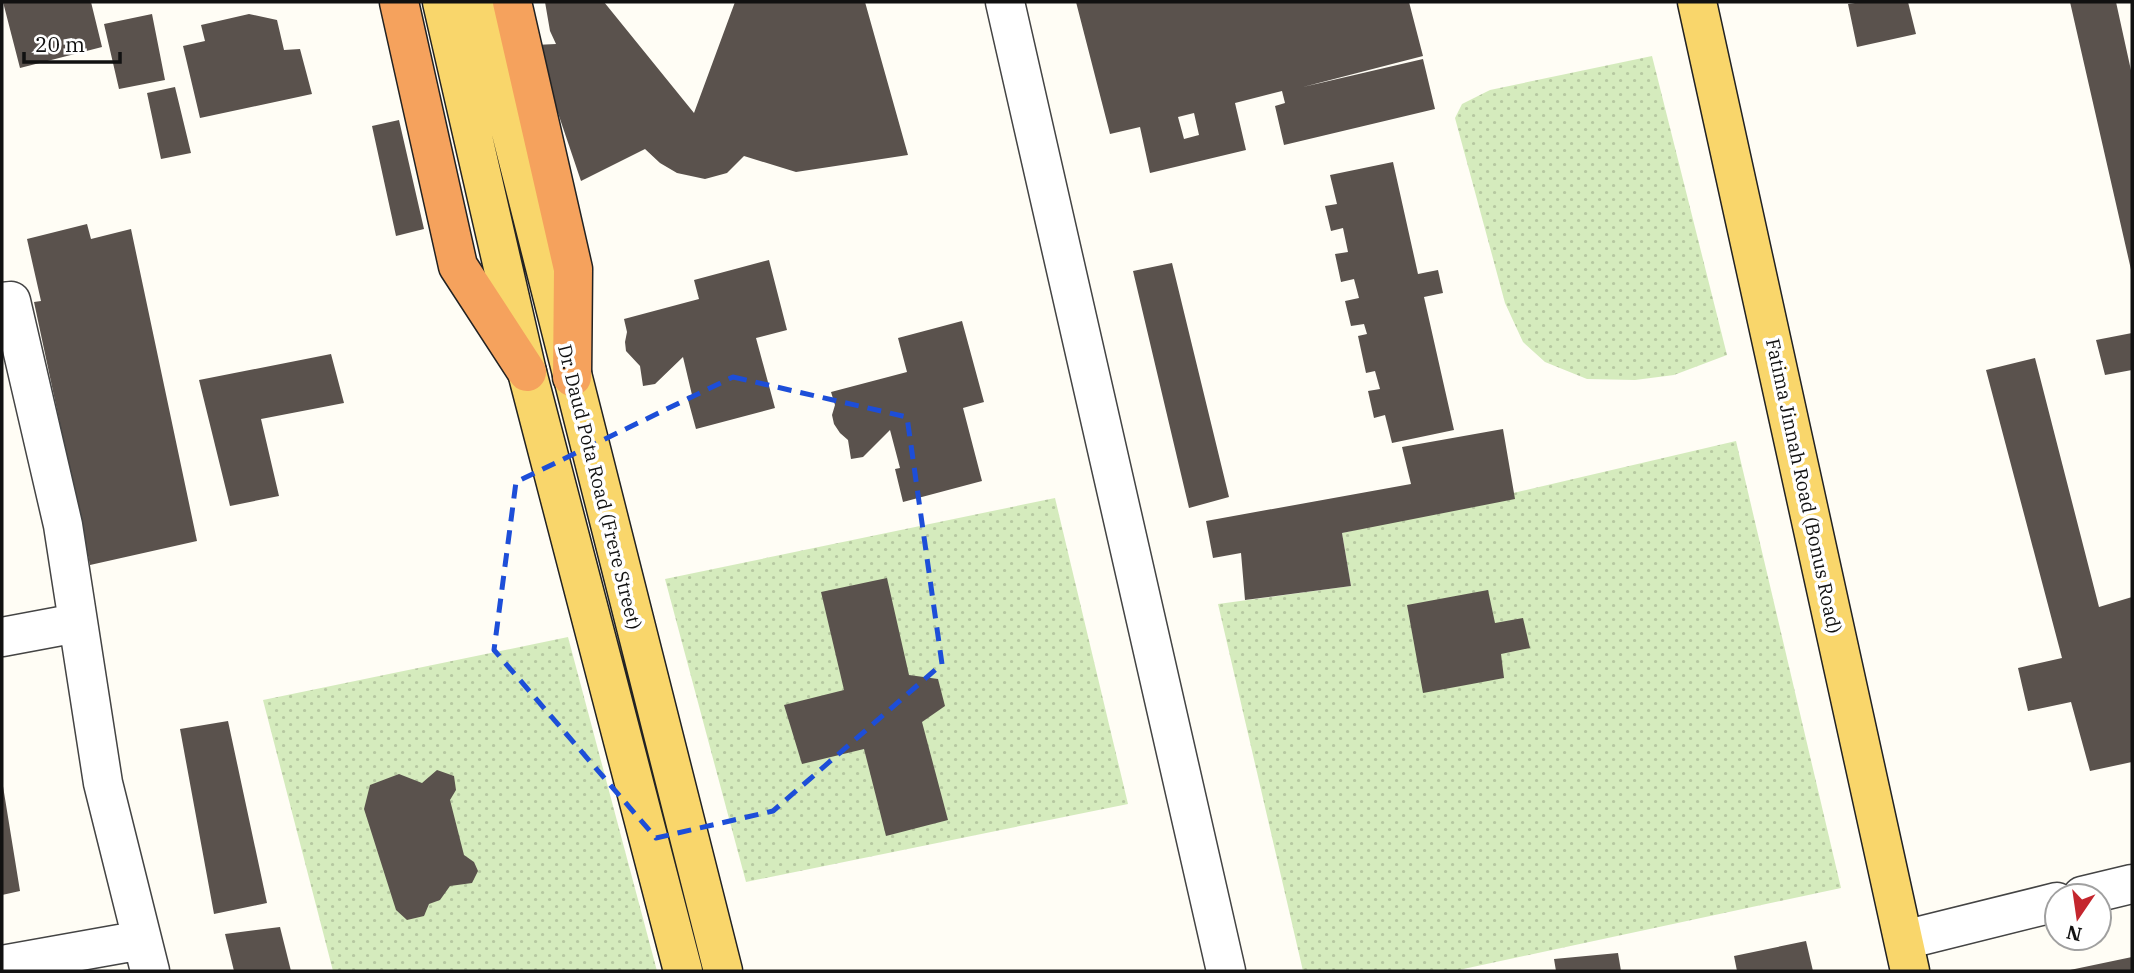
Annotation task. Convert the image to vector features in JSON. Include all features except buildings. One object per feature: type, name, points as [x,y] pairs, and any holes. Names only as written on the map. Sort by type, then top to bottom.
[{"type":"highway","points":[[398,2],[458,266],[527,372]]},
{"type":"highway","points":[[512,2],[573,269],[572,377]]},
{"type":"main road","points":[[442,2],[527,372],[683,971]]},
{"type":"main road","name":"Dr. Daud Pota Road (Frere Street)","points":[[478,2],[723,971]]},
{"type":"main road","name":"Fatima Jinnah Road (Bonus Road)","points":[[1697,2],[1907,956]]},
{"type":"street","points":[[1004,2],[1226,971]]},
{"type":"street","points":[[2,302],[10,301],[14,314],[62,525],[103,783],[146,956],[2,965]]},
{"type":"street","points":[[2,636],[77,623]]},
{"type":"street","points":[[2113,889],[2132,884]]},
{"type":"street","points":[[1907,956],[2043,907]]},
{"type":"highlighted area","points":[[733,377],[907,417],[942,664],[773,811],[656,838],[494,650],[516,482]]},
{"type":"green space","points":[[1652,56],[1727,355],[1674,375],[1635,380],[1587,379],[1545,362],[1523,342],[1505,303],[1455,118],[1462,104],[1490,90]]},
{"type":"green space","points":[[1736,441],[1841,888],[1454,971],[1303,971],[1218,604],[1351,586],[1342,533]]},
{"type":"green space","points":[[1055,498],[1128,804],[746,882],[665,579]]},
{"type":"green space","points":[[568,637],[657,971],[333,971],[263,700]]}]
